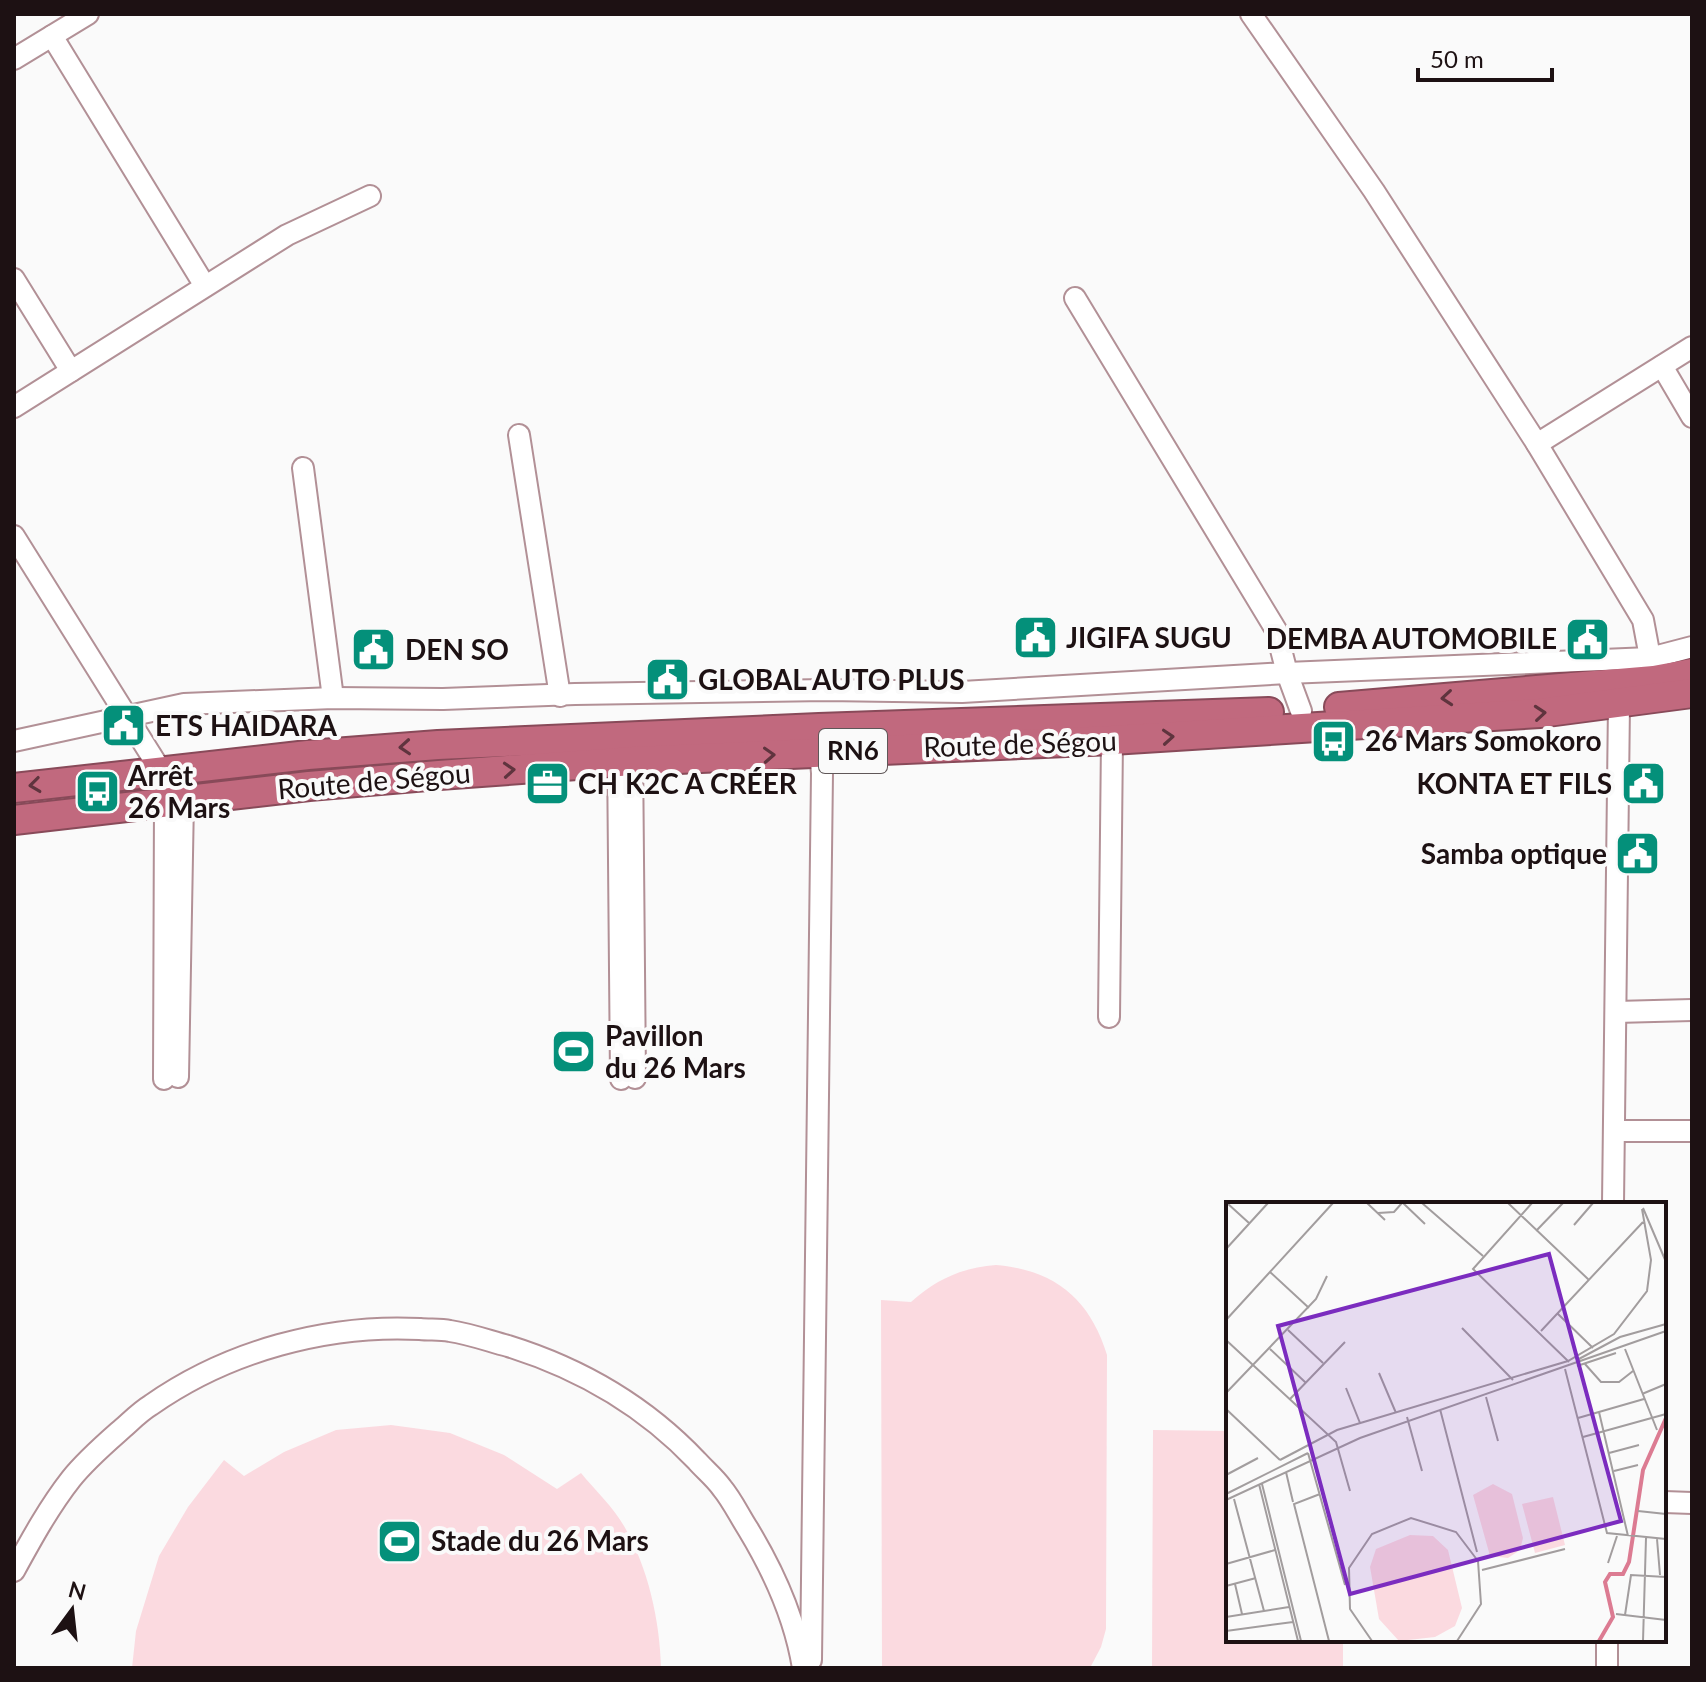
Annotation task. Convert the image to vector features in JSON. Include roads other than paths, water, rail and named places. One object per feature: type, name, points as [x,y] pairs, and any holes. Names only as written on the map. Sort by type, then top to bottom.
[{"type":"highway","name":"Route de Ségou","points":[[14,788],[308,755],[438,745],[625,749],[819,740],[1301,711],[1652,669],[1692,673]]},
{"type":"highway","name":"Route de Ségou","points":[[819,740],[1112,740],[1527,714],[1692,693]]},
{"type":"highway","name":"Route de Ségou","points":[[14,820],[625,749]]},
{"type":"street","points":[[14,59],[88,14]]},
{"type":"street","points":[[1251,14],[1374,191],[1537,444],[1643,620],[1652,669]]},
{"type":"street","points":[[52,36],[205,286]]},
{"type":"street","points":[[14,407],[287,235],[370,196]]},
{"type":"street","points":[[14,279],[71,371]]},
{"type":"street","points":[[1075,298],[1276,630],[1301,711]]},
{"type":"street","points":[[1537,444],[1692,347]]},
{"type":"street","points":[[1662,366],[1692,417]]},
{"type":"street","points":[[519,435],[560,696]]},
{"type":"street","points":[[303,468],[333,698]]},
{"type":"street","points":[[14,536],[127,716],[170,770],[174,800],[171,1078]]},
{"type":"street","points":[[14,741],[184,704],[333,698],[443,699],[826,690],[962,692],[1287,673],[1652,669],[1692,647]]},
{"type":"street","points":[[1613,1202],[1619,704]]},
{"type":"street","points":[[810,1668],[822,773],[819,740]]},
{"type":"street","points":[[1109,1017],[1112,740]]},
{"type":"street","points":[[625,749],[628,1078]]},
{"type":"street","points":[[1616,1012],[1692,1010]]},
{"type":"street","points":[[1614,1131],[1692,1131]]},
{"type":"street","points":[[14,1571],[72,1478],[149,1405],[187,1383],[274,1347],[345,1331],[393,1328],[448,1330],[538,1355],[587,1377],[637,1407],[682,1445],[722,1487],[758,1545],[781,1591],[799,1640],[803,1668]]},
{"type":"street","points":[[1666,1502],[1692,1503]]},
{"type":"street","points":[[1607,1642],[1607,1668]]},
{"type":"place","name":"JIGIFA SUGU","points":[[1035,638]]},
{"type":"place","name":"DEMBA AUTOMOBILE","points":[[1588,639]]},
{"type":"place","name":"DEN SO","points":[[374,650]]},
{"type":"place","name":"GLOBAL AUTO PLUS","points":[[667,680]]},
{"type":"place","name":"ETS HAIDARA","points":[[124,726]]},
{"type":"place","name":"26 Mars Somokoro","points":[[1334,741]]},
{"type":"place","name":"CH K2C A CRÉER","points":[[547,784]]},
{"type":"place","name":"KONTA ET FILS","points":[[1643,784]]},
{"type":"place","name":"Arrêt 26 Mars","points":[[97,792]]},
{"type":"place","name":"Samba optique","points":[[1638,854]]},
{"type":"place","name":"Pavillon du 26 Mars","points":[[574,1052]]},
{"type":"place","name":"Stade du 26 Mars","points":[[400,1541]]}]
